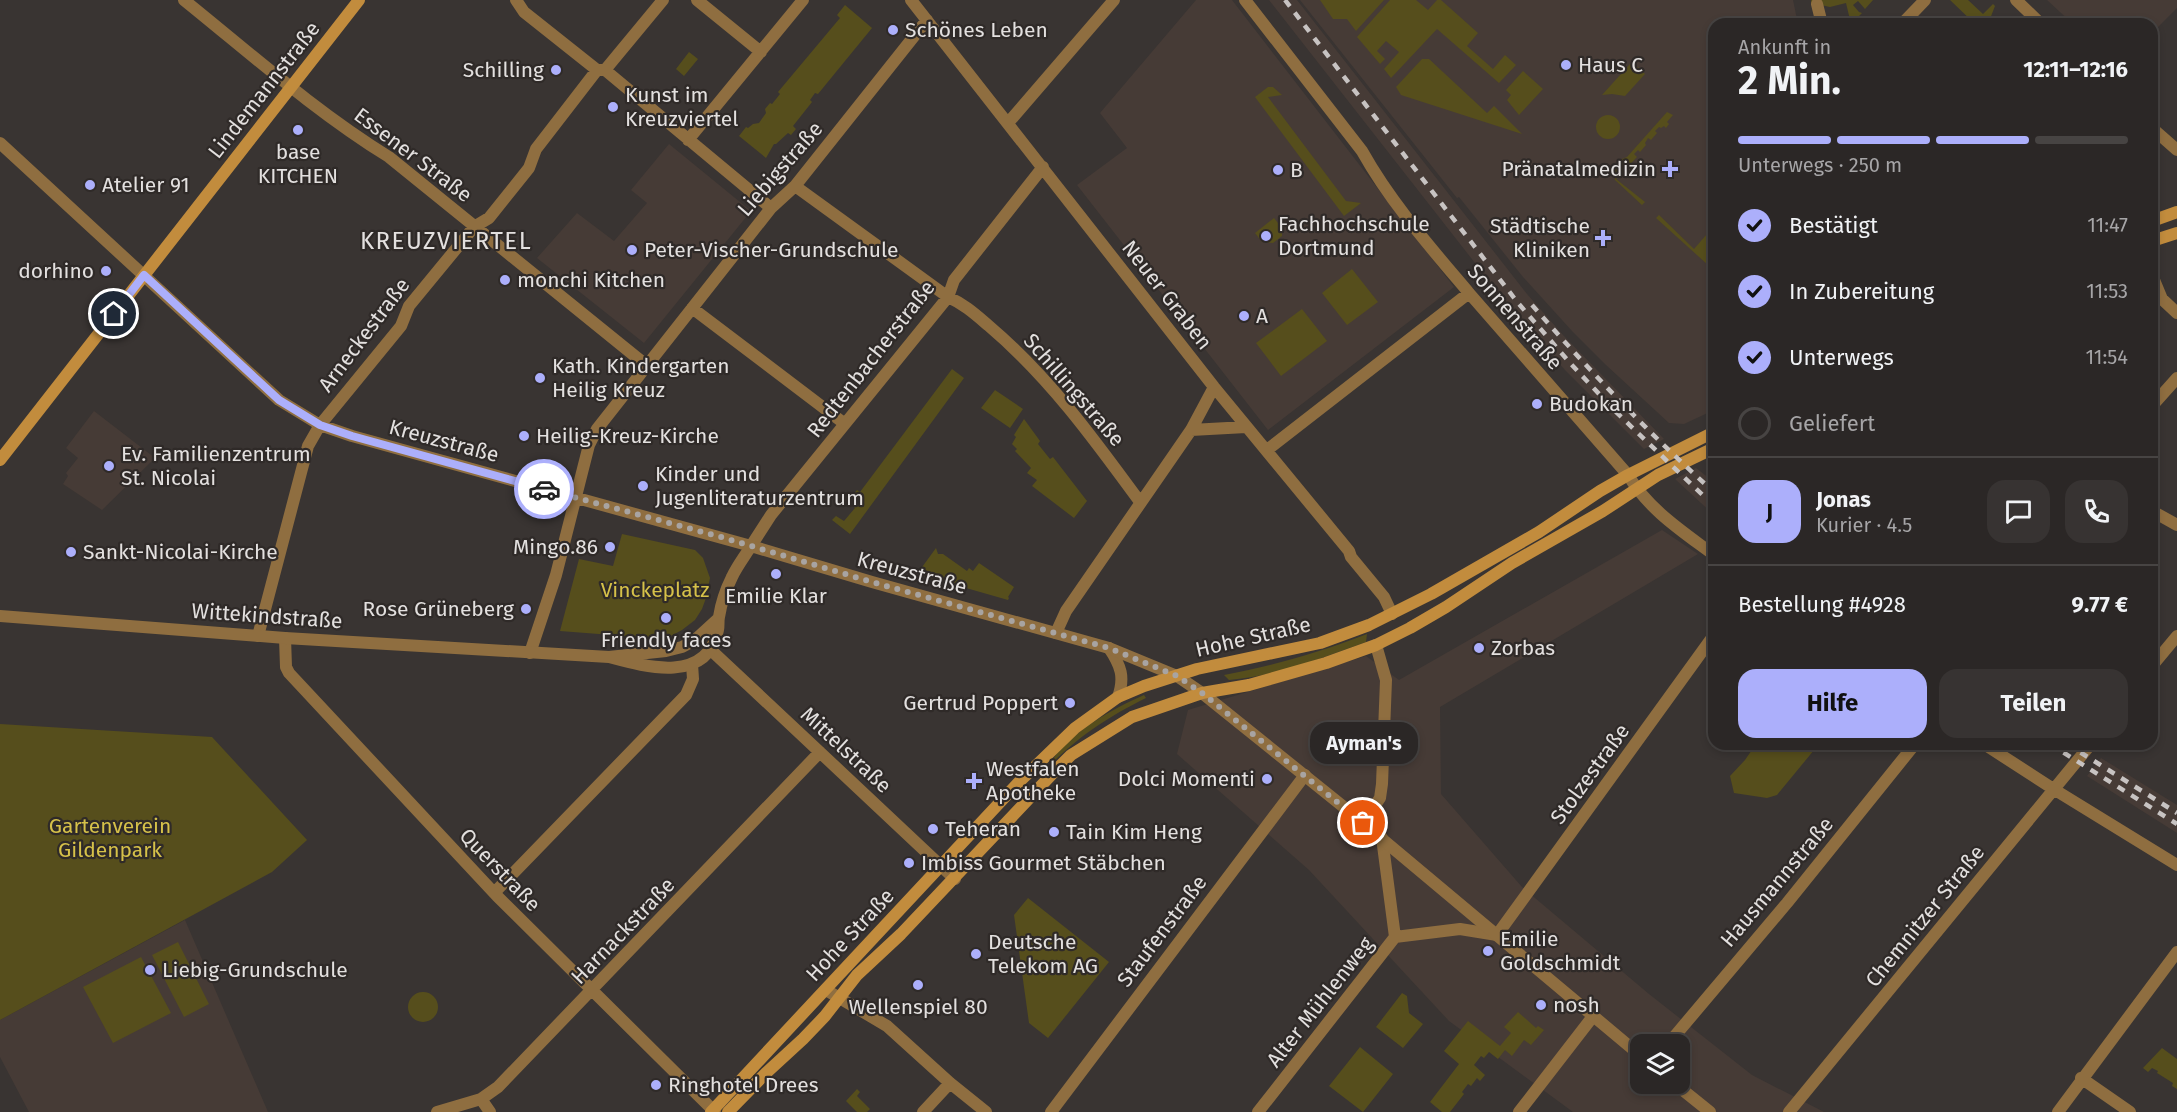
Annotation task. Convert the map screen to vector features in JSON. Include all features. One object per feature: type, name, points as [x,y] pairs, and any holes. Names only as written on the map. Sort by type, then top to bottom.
[{"type":"main road","name":"Lindemannstraße","points":[[0,460],[359,0]]},
{"type":"main road","points":[[2158,219],[2177,212]]},
{"type":"main road","points":[[2158,239],[2177,233]]},
{"type":"main road","name":"Hohe Straße","points":[[713,1111],[1018,783],[1067,736],[1118,698],[1144,686],[1197,669],[1320,643],[1347,635],[1392,614],[1539,532],[1628,475],[1708,435]]},
{"type":"main road","name":"Hohe Straße","points":[[728,1112],[803,1039],[858,975],[955,879],[1071,756],[1132,717],[1202,693],[1249,685],[1292,674],[1376,645],[1434,615],[1504,568],[1640,486],[1708,451]]},
{"type":"street","name":"Essener Straße","points":[[184,0],[291,87],[362,141],[389,157],[646,365]]},
{"type":"street","points":[[516,0],[524,12],[601,70],[771,208]]},
{"type":"street","name":"Arneckestraße","points":[[258,636],[308,446],[320,425],[400,326],[409,306],[474,227],[489,218],[530,168],[536,149],[663,0]]},
{"type":"street","points":[[697,0],[761,52]]},
{"type":"street","points":[[688,140],[803,0]]},
{"type":"street","points":[[1008,123],[1114,0]]},
{"type":"street","name":"Sonnenstraße","points":[[1245,0],[1362,151],[1371,169],[1389,194],[1469,293],[1640,486],[1655,510],[1708,550]]},
{"type":"street","points":[[1908,18],[1925,0]]},
{"type":"street","points":[[2016,0],[2035,18]]},
{"type":"street","name":"Neuer Graben","points":[[913,1],[1214,387],[1384,597],[1392,614]]},
{"type":"street","points":[[1817,4],[1820,18]]},
{"type":"street","name":"Liebigstraße","points":[[575,497],[589,445],[597,429],[771,208],[795,186],[927,20]]},
{"type":"street","points":[[2158,133],[2177,150]]},
{"type":"street","name":"Kreuzstraße","points":[[0,143],[279,400],[320,425],[352,436],[1109,648],[1177,676],[1202,693],[1382,838],[1630,1047]]},
{"type":"street","name":"Redtenbacherstraße","points":[[751,546],[771,515],[948,297],[954,280],[1043,168]]},
{"type":"street","name":"Schillingstraße","points":[[795,186],[948,297],[961,302],[1036,369],[1076,415],[1140,502]]},
{"type":"street","points":[[2158,289],[2162,299],[2177,313]]},
{"type":"street","points":[[1267,450],[1469,293]]},
{"type":"street","points":[[692,308],[845,424]]},
{"type":"street","points":[[2158,399],[2177,378]]},
{"type":"street","points":[[1056,633],[1068,608],[1191,429],[1214,387]]},
{"type":"street","points":[[1191,429],[1246,427]]},
{"type":"street","points":[[575,497],[556,575],[530,654],[609,657],[666,651],[682,647],[695,640],[718,619]]},
{"type":"street","points":[[2158,514],[2177,525]]},
{"type":"street","points":[[609,657],[642,666],[657,667],[679,667],[703,658],[711,650],[719,628],[718,619],[731,578],[751,546]]},
{"type":"street","name":"Wittekindstraße","points":[[0,616],[530,654]]},
{"type":"street","points":[[2158,659],[2177,636]]},
{"type":"street","name":"Querstraße","points":[[285,638],[286,667],[290,673],[494,893],[713,1111]]},
{"type":"street","name":"Stolzestraße","points":[[1497,935],[1708,643]]},
{"type":"street","points":[[1363,823],[1380,798],[1382,784],[1386,680],[1376,645]]},
{"type":"street","points":[[1109,648],[1122,673],[1122,686],[1118,698]]},
{"type":"street","name":"Mittelstraße","points":[[711,650],[955,879]]},
{"type":"street","points":[[494,893],[686,695],[693,679],[692,664]]},
{"type":"street","name":"Hausmannstraße","points":[[1676,1034],[1787,903],[1910,750]]},
{"type":"street","points":[[1993,750],[2177,865]]},
{"type":"street","name":"Chemnitzer Straße","points":[[1789,1112],[2086,750]]},
{"type":"street","name":"Harnackstraße","points":[[437,1112],[481,1099],[498,1087],[592,992],[820,752]]},
{"type":"street","name":"Staufenstraße","points":[[1051,1112],[1305,775]]},
{"type":"street","name":"Alter Mühlenweg","points":[[1258,1112],[1395,938],[1382,838]]},
{"type":"street","points":[[1395,938],[1460,928],[1497,935]]},
{"type":"street","points":[[2058,1112],[2081,1078],[2177,952]]},
{"type":"street","points":[[826,990],[887,1026],[950,1083],[987,1112]]},
{"type":"street","points":[[1519,1112],[1594,1016]]},
{"type":"street","points":[[2081,1078],[2130,1112]]},
{"type":"street","points":[[923,1112],[950,1083]]},
{"type":"street","points":[[1688,1094],[1710,1112]]},
{"type":"street","points":[[481,1099],[490,1112]]},
{"type":"shaded area","name":"Fachhochschule Dortmund","points":[[1196,0],[1232,0],[1454,287],[1268,430],[1077,185],[1127,148],[1100,113]]},
{"type":"shaded area","points":[[1269,0],[1297,0],[1527,294],[1563,335],[1664,439],[1644,449],[1565,370],[1511,309]]},
{"type":"shaded area","name":"Städtische Kliniken","points":[[1300,0],[1793,0],[1797,18],[1708,18],[1708,413],[1684,424],[1669,423],[1572,331],[1523,277],[1459,197],[1457,198]]},
{"type":"shaded area","points":[[2047,0],[2177,0],[2177,8],[2158,27],[2158,18],[2066,18]]},
{"type":"shaded area","name":"Peter-Vischer-Grundschule","points":[[669,144],[751,211],[644,343],[537,258],[577,213],[614,241],[647,203],[631,190]]},
{"type":"shaded area","name":"Ev. Familienzentrum St. Nicolai","points":[[94,411],[155,458],[102,510],[63,484],[68,476],[66,473],[78,458],[66,448]]},
{"type":"shaded area","points":[[1696,468],[1708,477],[1708,509],[1675,479]]},
{"type":"shaded area","points":[[1662,530],[1698,554],[1440,707],[1441,794],[1522,887],[1649,994],[1752,1075],[1824,1112],[1573,1112],[1449,1021],[1309,870],[1177,754],[1188,710],[1366,656],[1399,680]]},
{"type":"shaded area","points":[[2101,758],[2177,805],[2177,833],[2087,776]]},
{"type":"shaded area","name":"Liebig-Grundschule","points":[[185,920],[268,1112],[29,1112],[0,1057],[0,1020]]},
{"type":"green space","points":[[1320,0],[1384,0],[1356,31],[1347,19],[1333,19]]},
{"type":"green space","points":[[1390,0],[1416,0],[1428,10],[1437,0],[1441,0],[1478,33],[1467,46],[1493,69],[1505,55],[1516,65],[1499,83],[1437,29],[1391,78],[1384,69],[1399,52],[1386,41],[1377,51],[1385,59],[1380,64],[1357,37]]},
{"type":"green space","points":[[1811,0],[1873,0],[1865,9],[1858,1],[1853,5],[1862,13],[1859,16],[1861,18],[1850,18],[1846,3],[1830,7],[1811,3]]},
{"type":"green space","points":[[1950,0],[1968,0],[1983,14],[1993,4],[1995,6],[1990,18],[1969,18]]},
{"type":"green space","points":[[845,5],[872,28],[818,94],[815,93],[810,100],[812,102],[793,126],[796,129],[791,135],[788,133],[774,144],[766,158],[739,136],[746,127],[759,123],[766,113],[765,109],[780,94],[778,92],[840,18],[837,15]]},
{"type":"green space","points":[[689,52],[698,59],[684,76],[676,69]]},
{"type":"green space","points":[[1422,59],[1429,59],[1487,113],[1494,106],[1522,134],[1401,95],[1396,87]]},
{"type":"green space","points":[[1630,64],[1635,70],[1638,67],[1645,74],[1625,96],[1602,95]]},
{"type":"green space","points":[[1523,71],[1543,89],[1519,115],[1507,100],[1511,95],[1506,90]]},
{"type":"green space","points":[[1268,87],[1273,87],[1282,95],[1268,97],[1346,201],[1361,203],[1344,216],[1255,97]]},
{"type":"green space","points":[[1667,112],[1673,115],[1667,122],[1669,124],[1666,128],[1659,127],[1651,140],[1648,138],[1640,152],[1638,150],[1634,154],[1637,157],[1616,179],[1645,202],[1642,205],[1615,180],[1615,169],[1620,160],[1627,157]]},
{"type":"green space","points":[[1608,115],[1613,116],[1619,122],[1619,132],[1613,138],[1608,139],[1603,138],[1597,132],[1596,127],[1597,122],[1603,116]]},
{"type":"green space","points":[[1659,215],[1694,249],[1708,233],[1706,255],[1708,265],[1656,218]]},
{"type":"green space","points":[[1274,218],[1282,228],[1282,236],[1273,243],[1262,242],[1255,233]]},
{"type":"green space","points":[[1352,269],[1378,302],[1347,325],[1322,293]]},
{"type":"green space","points":[[1302,309],[1327,341],[1281,376],[1256,343]]},
{"type":"green space","points":[[952,369],[964,378],[850,534],[832,520],[836,516],[844,521],[855,508],[850,504],[854,498],[852,496],[857,490],[860,492]]},
{"type":"green space","points":[[995,390],[1023,409],[1010,428],[981,408]]},
{"type":"green space","points":[[1024,419],[1040,441],[1038,444],[1050,459],[1053,457],[1087,501],[1074,518],[1032,486],[1037,480],[1027,473],[1031,468],[1015,451],[1017,449],[1012,444],[1016,437],[1014,435]]},
{"type":"green space","name":"Vinckeplatz","points":[[622,534],[695,550],[703,558],[710,578],[706,598],[695,620],[667,638],[560,631],[579,559],[613,566]]},
{"type":"green space","points":[[936,548],[938,554],[943,554],[967,571],[969,568],[973,571],[979,563],[1014,587],[1008,600],[917,574]]},
{"type":"green space","points":[[1367,634],[1366,642],[1299,666],[1247,678],[1229,680],[1224,675],[1297,658]]},
{"type":"green space","points":[[1144,695],[1146,698],[1098,725],[1055,760],[1053,759],[1061,748],[1082,730]]},
{"type":"green space","name":"Gartenverein Gildenpark","points":[[0,724],[212,737],[307,840],[272,872],[0,1020]]},
{"type":"green space","points":[[1752,750],[1814,750],[1777,795],[1767,798],[1734,793],[1730,776]]},
{"type":"green space","points":[[1028,898],[1109,962],[1048,1038],[1029,1023],[1014,915]]},
{"type":"green space","points":[[178,942],[209,1004],[184,1017],[152,955]]},
{"type":"green space","points":[[141,957],[171,1013],[113,1043],[83,987]]},
{"type":"green space","points":[[423,992],[429,993],[437,1001],[437,1013],[429,1021],[423,1022],[417,1021],[409,1013],[408,1007],[409,1001],[417,993]]},
{"type":"green space","points":[[1402,993],[1407,996],[1409,1013],[1423,1024],[1403,1048],[1376,1027]]},
{"type":"green space","points":[[1518,1012],[1536,1028],[1538,1026],[1544,1030],[1531,1045],[1524,1040],[1512,1056],[1505,1050],[1498,1059],[1489,1052],[1484,1058],[1481,1056],[1474,1065],[1485,1075],[1480,1081],[1477,1078],[1471,1086],[1468,1084],[1462,1092],[1464,1094],[1450,1112],[1442,1112],[1430,1102],[1459,1064],[1444,1051],[1468,1021],[1500,1046],[1511,1033],[1504,1027]]},
{"type":"green space","points":[[1360,1047],[1393,1074],[1363,1112],[1329,1086]]},
{"type":"green space","points":[[2162,1048],[2177,1059],[2177,1089],[2172,1086],[2173,1083],[2157,1073],[2158,1071],[2152,1068],[2148,1072],[2143,1068]]},
{"type":"green space","points":[[857,1089],[860,1092],[857,1096],[870,1109],[867,1112],[857,1112],[846,1101]]},
{"type":"railway","points":[[1285,0],[1518,303],[1615,411],[1708,500]]},
{"type":"railway","points":[[1532,305],[1620,402],[1708,486]]},
{"type":"railway","points":[[2060,750],[2177,824]]},
{"type":"railway","points":[[2077,750],[2177,813]]},
{"type":"way so far","points":[[544,489],[1109,648],[1149,664],[1177,676],[1202,693],[1363,823]]},
{"type":"place","name":"Schönes Leben","points":[[893,30]]},
{"type":"place","name":"Haus C","points":[[1566,65]]},
{"type":"place","name":"Schilling","points":[[556,70]]},
{"type":"place","name":"Kunst im Kreuzviertel","points":[[613,107]]},
{"type":"place","name":"base KITCHEN","points":[[298,130]]},
{"type":"place","name":"Pränatalmedizin","points":[[1670,169]]},
{"type":"place","name":"B","points":[[1278,170]]},
{"type":"place","name":"Atelier 91","points":[[90,185]]},
{"type":"place","name":"Fachhochschule Dortmund","points":[[1266,236]]},
{"type":"place","name":"Städtische Kliniken","points":[[1603,238]]},
{"type":"place","name":"Peter-Vischer-Grundschule","points":[[632,250]]},
{"type":"place","name":"dorhino","points":[[106,271]]},
{"type":"place","name":"monchi Kitchen","points":[[505,280]]},
{"type":"place","name":"A","points":[[1244,316]]},
{"type":"place","name":"Kath. Kindergarten Heilig Kreuz","points":[[540,378]]},
{"type":"place","name":"Budokan","points":[[1537,404]]},
{"type":"place","name":"Heilig-Kreuz-Kirche","points":[[524,436]]},
{"type":"place","name":"Ev. Familienzentrum St. Nicolai","points":[[109,466]]},
{"type":"place","name":"Kinder und Jugenliteraturzentrum","points":[[643,486]]},
{"type":"place","name":"Mingo.86","points":[[610,547]]},
{"type":"place","name":"Sankt-Nicolai-Kirche","points":[[71,552]]},
{"type":"place","name":"Emilie Klar","points":[[776,574]]},
{"type":"place","name":"Rose Grüneberg","points":[[526,609]]},
{"type":"place","name":"Friendly faces","points":[[666,618]]},
{"type":"place","name":"Zorbas","points":[[1479,648]]},
{"type":"place","name":"Gertrud Poppert","points":[[1070,703]]},
{"type":"place","name":"Dolci Momenti","points":[[1267,779]]},
{"type":"place","name":"Westfalen Apotheke","points":[[974,781]]},
{"type":"place","name":"Ayman's","points":[[1363,823]]},
{"type":"place","name":"Teheran","points":[[933,829]]},
{"type":"place","name":"Tain Kim Heng","points":[[1054,832]]},
{"type":"place","name":"Imbiss Gourmet Stäbchen","points":[[909,863]]},
{"type":"place","name":"Emilie Goldschmidt","points":[[1488,951]]},
{"type":"place","name":"Deutsche Telekom AG","points":[[976,954]]},
{"type":"place","name":"Liebig-Grundschule","points":[[150,970]]},
{"type":"place","name":"Wellenspiel 80","points":[[918,985]]},
{"type":"place","name":"nosh","points":[[1541,1005]]},
{"type":"place","name":"Ringhotel Drees","points":[[656,1085]]},
{"type":"district","name":"KREUZVIERTEL","points":[[446,241]]},
{"type":"route","points":[[114,314],[144,275],[279,400],[320,425],[544,489]]}]
